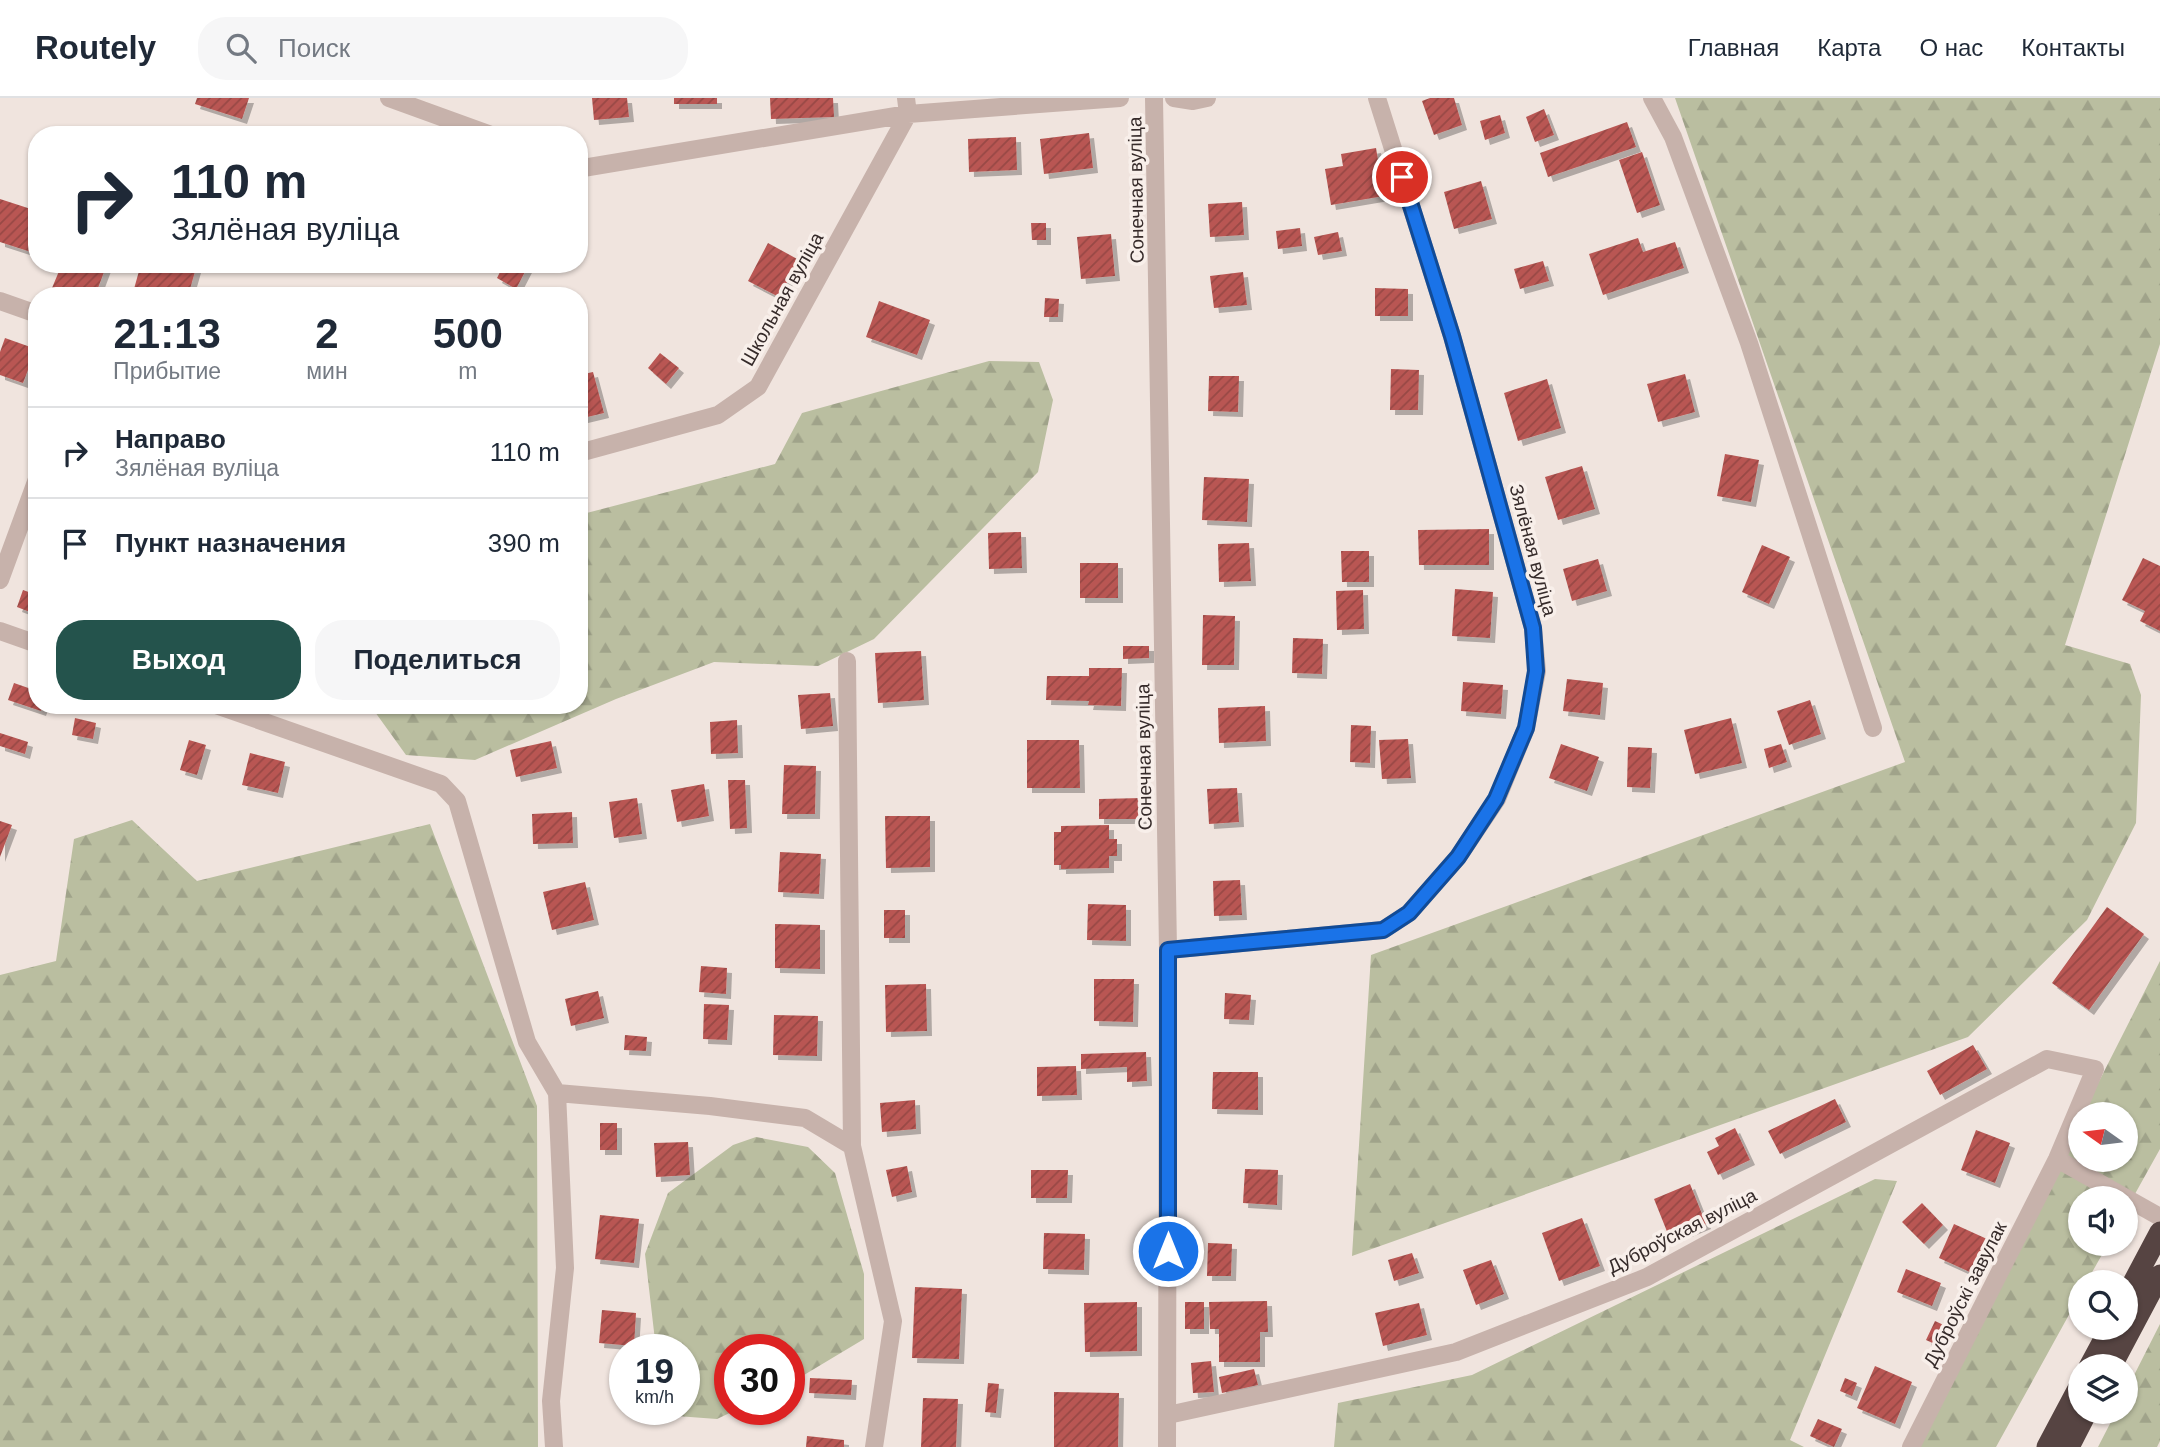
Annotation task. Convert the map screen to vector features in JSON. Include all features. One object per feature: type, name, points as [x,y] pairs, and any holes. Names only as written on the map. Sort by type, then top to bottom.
[{"type":"highway","points":[[2138,1273],[2160,1232]]},
{"type":"highway","points":[[2118,1354],[2160,1275]]},
{"type":"highway","points":[[2047,1447],[2068,1407]]},
{"type":"highway","points":[[2068,1447],[2080,1424]]},
{"type":"street","points":[[389,98],[466,126]]},
{"type":"street","points":[[588,167],[907,106],[1120,98]]},
{"type":"street","name":"Сонечная вуліца","points":[[1154,98],[1168,950],[1167,1447]]},
{"type":"street","points":[[1174,98],[1193,101],[1207,98]]},
{"type":"street","name":"Зялёная вуліца","points":[[1168,950],[1383,930],[1409,913],[1458,857],[1496,799],[1526,728],[1536,671],[1533,628],[1452,336],[1377,98]]},
{"type":"street","points":[[1652,98],[1673,137],[1749,343],[1873,728]]},
{"type":"street","name":"Школьная вуліца","points":[[588,451],[718,415],[758,387],[907,106]]},
{"type":"street","points":[[0,301],[28,311]]},
{"type":"street","points":[[0,580],[28,504]]},
{"type":"street","points":[[0,631],[28,641]]},
{"type":"street","points":[[847,661],[852,1146],[893,1321],[874,1447]]},
{"type":"street","points":[[242,714],[430,779],[441,784],[457,801],[527,1042],[556,1093],[565,1268],[551,1401],[554,1447]]},
{"type":"street","name":"Дуброўская вуліца","points":[[1168,1415],[1455,1352],[1647,1277],[2048,1059],[2095,1069],[2057,1160]]},
{"type":"street","points":[[556,1093],[710,1106],[805,1118],[852,1146]]},
{"type":"street","points":[[2057,1160],[2160,1217]]},
{"type":"street","name":"Дуброўскі завулак","points":[[1911,1447],[2057,1160]]},
{"type":"green space","points":[[1675,98],[2160,98],[2160,344],[2065,645],[2130,664],[2141,695],[2136,823],[2087,920],[1968,1037],[1352,1256],[1371,955],[1905,762]]},
{"type":"green space","points":[[989,361],[1039,362],[1053,400],[1038,472],[874,639],[818,666],[714,662],[588,711],[588,513],[775,464],[802,413]]},
{"type":"green space","points":[[376,714],[581,714],[475,760],[406,755]]},
{"type":"green space","points":[[132,820],[197,881],[430,824],[537,1106],[538,1447],[0,1447],[0,975],[56,961],[74,839]]},
{"type":"green space","points":[[2160,961],[2160,1149],[2138,1188],[2138,1186],[2068,1186],[2068,1256],[2101,1256],[2093,1270],[2068,1270],[2068,1317],[1996,1447],[1914,1447],[2068,1144],[2068,1172],[2138,1172],[2138,1102],[2089,1102]]},
{"type":"green space","points":[[756,1137],[808,1147],[835,1173],[864,1274],[864,1339],[805,1374],[805,1334],[714,1334],[714,1419],[700,1418],[700,1334],[654,1334],[645,1254],[668,1193],[733,1145]]},
{"type":"green space","points":[[1875,1179],[1897,1181],[1790,1440],[1804,1447],[1334,1447],[1338,1403],[1472,1375]]},
{"type":"green space","points":[[2160,1324],[2160,1441],[2157,1447],[2098,1447],[2110,1424],[2138,1424],[2138,1367]]},
{"type":"building","points":[[197,98],[249,98],[242,119],[195,104]]},
{"type":"building","points":[[592,98],[627,98],[629,117],[594,120]]},
{"type":"building","points":[[674,98],[717,98],[717,104],[674,104]]},
{"type":"building","points":[[770,98],[833,98],[834,117],[771,119]]},
{"type":"building","points":[[1430,98],[1454,98],[1462,125],[1434,135],[1422,101]]},
{"type":"building","points":[[1544,109],[1554,135],[1535,142],[1526,117]]},
{"type":"building","points":[[1500,115],[1505,133],[1485,140],[1480,121]]},
{"type":"building","points":[[1627,122],[1636,147],[1548,177],[1540,153]]},
{"type":"building","points":[[1089,133],[1093,168],[1044,174],[1040,139]]},
{"type":"building","points":[[1016,137],[1017,170],[969,172],[968,139]]},
{"type":"building","points":[[1376,148],[1384,196],[1331,205],[1325,169],[1343,166],[1341,154]]},
{"type":"building","points":[[1642,152],[1660,205],[1637,213],[1619,160]]},
{"type":"building","points":[[1481,181],[1492,219],[1454,229],[1444,192]]},
{"type":"building","points":[[0,199],[28,208],[28,251],[0,242]]},
{"type":"building","points":[[1242,202],[1244,235],[1210,237],[1208,204]]},
{"type":"building","points":[[1031,223],[1046,223],[1046,240],[1032,240]]},
{"type":"building","points":[[1300,228],[1302,246],[1278,249],[1276,231]]},
{"type":"building","points":[[1338,232],[1342,251],[1318,255],[1314,237]]},
{"type":"building","points":[[1111,234],[1115,276],[1081,279],[1077,237]]},
{"type":"building","points":[[1638,238],[1643,252],[1675,242],[1684,268],[1603,295],[1589,254]]},
{"type":"building","points":[[768,243],[799,260],[779,297],[748,281]]},
{"type":"building","points":[[1543,261],[1549,281],[1520,289],[1514,269]]},
{"type":"building","points":[[1243,272],[1247,305],[1214,308],[1210,276]]},
{"type":"building","points":[[58,273],[104,273],[98,287],[52,287]]},
{"type":"building","points":[[138,273],[195,273],[191,287],[135,287]]},
{"type":"building","points":[[500,273],[524,273],[517,287],[497,278]]},
{"type":"building","points":[[1375,288],[1408,289],[1408,316],[1375,316]]},
{"type":"building","points":[[1045,298],[1059,299],[1058,317],[1044,317]]},
{"type":"building","points":[[879,301],[930,320],[917,355],[866,337]]},
{"type":"building","points":[[5,338],[28,346],[28,370],[23,383],[0,375],[0,352]]},
{"type":"building","points":[[660,353],[679,368],[666,384],[648,368]]},
{"type":"building","points":[[1391,369],[1419,370],[1418,410],[1390,410]]},
{"type":"building","points":[[593,372],[604,413],[588,417],[588,373]]},
{"type":"building","points":[[1685,374],[1695,412],[1658,422],[1647,384]]},
{"type":"building","points":[[1209,376],[1239,376],[1238,412],[1208,411]]},
{"type":"building","points":[[1547,379],[1561,428],[1518,441],[1504,393]]},
{"type":"building","points":[[1725,454],[1759,460],[1751,502],[1717,496]]},
{"type":"building","points":[[1582,466],[1595,509],[1558,520],[1545,477]]},
{"type":"building","points":[[1204,477],[1249,479],[1247,522],[1202,520]]},
{"type":"building","points":[[1489,529],[1489,565],[1419,565],[1418,530]]},
{"type":"building","points":[[1021,532],[1022,568],[989,569],[988,533]]},
{"type":"building","points":[[1249,543],[1251,581],[1219,582],[1218,544]]},
{"type":"building","points":[[1762,545],[1790,557],[1769,604],[1742,592]]},
{"type":"building","points":[[1341,551],[1369,551],[1369,582],[1342,582]]},
{"type":"building","points":[[2143,558],[2160,566],[2160,631],[2140,621],[2145,611],[2122,600]]},
{"type":"building","points":[[1598,559],[1607,591],[1572,601],[1563,569]]},
{"type":"building","points":[[1080,563],[1118,563],[1118,598],[1080,598]]},
{"type":"building","points":[[1455,589],[1493,592],[1490,638],[1452,636]]},
{"type":"building","points":[[23,590],[28,592],[28,611],[17,607]]},
{"type":"building","points":[[1363,590],[1364,629],[1337,630],[1336,591]]},
{"type":"building","points":[[1203,615],[1235,616],[1234,665],[1202,665]]},
{"type":"building","points":[[1293,638],[1323,639],[1322,674],[1292,673]]},
{"type":"building","points":[[1123,646],[1149,646],[1149,658],[1123,659]]},
{"type":"building","points":[[921,651],[924,700],[878,703],[875,653]]},
{"type":"building","points":[[1089,668],[1122,668],[1121,706],[1088,705],[1089,701],[1046,700],[1047,676],[1089,676]]},
{"type":"building","points":[[1567,679],[1603,683],[1600,715],[1563,711]]},
{"type":"building","points":[[1463,682],[1503,685],[1501,714],[1461,711]]},
{"type":"building","points":[[14,683],[28,688],[28,707],[8,700]]},
{"type":"building","points":[[830,693],[833,726],[801,729],[798,695]]},
{"type":"building","points":[[1810,700],[1821,734],[1789,745],[1777,711]]},
{"type":"building","points":[[1265,706],[1266,741],[1219,743],[1218,708]]},
{"type":"building","points":[[75,718],[96,723],[93,739],[72,735]]},
{"type":"building","points":[[1731,718],[1742,763],[1695,774],[1684,730]]},
{"type":"building","points":[[737,720],[738,753],[711,754],[710,722]]},
{"type":"building","points":[[1351,725],[1371,726],[1370,763],[1350,762]]},
{"type":"building","points":[[0,733],[28,742],[25,754],[0,746]]},
{"type":"building","points":[[1408,739],[1411,778],[1382,779],[1379,740]]},
{"type":"building","points":[[189,740],[206,745],[197,775],[180,770]]},
{"type":"building","points":[[1027,740],[1079,740],[1080,788],[1027,788]]},
{"type":"building","points":[[551,741],[557,768],[516,777],[510,750]]},
{"type":"building","points":[[1561,744],[1599,757],[1587,791],[1549,778]]},
{"type":"building","points":[[1781,744],[1787,762],[1769,768],[1764,749]]},
{"type":"building","points":[[1628,747],[1652,748],[1650,788],[1627,787]]},
{"type":"building","points":[[250,753],[285,762],[278,793],[242,785]]},
{"type":"building","points":[[784,765],[816,766],[815,814],[782,814]]},
{"type":"building","points":[[728,780],[745,780],[747,828],[730,829]]},
{"type":"building","points":[[704,784],[709,816],[677,822],[671,790]]},
{"type":"building","points":[[1237,788],[1239,822],[1209,824],[1207,789]]},
{"type":"building","points":[[637,798],[642,834],[614,838],[609,802]]},
{"type":"building","points":[[1142,798],[1142,819],[1099,819],[1099,799]]},
{"type":"building","points":[[572,812],[573,843],[533,844],[532,814]]},
{"type":"building","points":[[885,816],[930,816],[930,867],[886,868]]},
{"type":"building","points":[[0,821],[12,825],[0,857]]},
{"type":"building","points":[[1109,825],[1109,839],[1117,839],[1117,856],[1109,856],[1109,868],[1061,869],[1061,865],[1054,865],[1054,832],[1061,832],[1061,826]]},
{"type":"building","points":[[780,852],[821,854],[819,894],[778,892]]},
{"type":"building","points":[[1240,880],[1242,915],[1214,916],[1213,881]]},
{"type":"building","points":[[585,882],[594,920],[552,930],[543,892]]},
{"type":"building","points":[[1088,904],[1126,905],[1126,941],[1087,940]]},
{"type":"building","points":[[2107,907],[2144,934],[2089,1010],[2052,983]]},
{"type":"building","points":[[884,910],[905,910],[905,938],[884,938]]},
{"type":"building","points":[[775,924],[820,925],[820,969],[775,968]]},
{"type":"building","points":[[701,966],[727,968],[726,994],[699,992]]},
{"type":"building","points":[[1094,979],[1134,979],[1133,1022],[1094,1021]]},
{"type":"building","points":[[926,984],[927,1031],[886,1032],[885,985]]},
{"type":"building","points":[[598,991],[604,1018],[571,1026],[565,999]]},
{"type":"building","points":[[1225,993],[1251,995],[1249,1020],[1224,1019]]},
{"type":"building","points":[[704,1004],[729,1005],[727,1040],[703,1039]]},
{"type":"building","points":[[774,1015],[818,1016],[817,1056],[773,1055]]},
{"type":"building","points":[[625,1035],[647,1037],[646,1051],[624,1050]]},
{"type":"building","points":[[1973,1045],[1987,1069],[1940,1095],[1927,1071]]},
{"type":"building","points":[[1146,1052],[1147,1081],[1127,1082],[1127,1067],[1081,1069],[1081,1054]]},
{"type":"building","points":[[1076,1066],[1077,1095],[1037,1096],[1037,1067]]},
{"type":"building","points":[[1213,1072],[1258,1072],[1258,1110],[1212,1109]]},
{"type":"building","points":[[1835,1099],[1846,1122],[1780,1154],[1768,1131]]},
{"type":"building","points":[[915,1100],[916,1129],[882,1132],[880,1103]]},
{"type":"building","points":[[600,1123],[617,1123],[617,1150],[600,1150]]},
{"type":"building","points":[[1735,1128],[1750,1160],[1718,1175],[1707,1152],[1719,1146],[1715,1138]]},
{"type":"building","points":[[1976,1130],[2010,1143],[1995,1183],[1961,1170]]},
{"type":"building","points":[[688,1142],[690,1175],[656,1177],[654,1143]]},
{"type":"building","points":[[907,1166],[912,1192],[892,1197],[886,1170]]},
{"type":"building","points":[[1245,1169],[1278,1170],[1277,1205],[1243,1203]]},
{"type":"building","points":[[1031,1170],[1068,1170],[1067,1198],[1031,1198]]},
{"type":"building","points":[[1690,1184],[1706,1224],[1670,1239],[1654,1199]]},
{"type":"building","points":[[1922,1203],[1943,1225],[1924,1244],[1902,1222]]},
{"type":"building","points":[[600,1215],[639,1219],[634,1263],[595,1259]]},
{"type":"building","points":[[1582,1218],[1600,1266],[1559,1281],[1542,1233]]},
{"type":"building","points":[[1954,1224],[1987,1239],[1972,1273],[1939,1258]]},
{"type":"building","points":[[1044,1233],[1085,1234],[1084,1270],[1043,1269]]},
{"type":"building","points":[[1208,1243],[1232,1244],[1231,1276],[1207,1276]]},
{"type":"building","points":[[1412,1253],[1419,1273],[1394,1281],[1388,1260]]},
{"type":"building","points":[[1491,1260],[1504,1294],[1476,1305],[1463,1270]]},
{"type":"building","points":[[1906,1269],[1941,1283],[1932,1306],[1897,1292]]},
{"type":"building","points":[[915,1287],[962,1289],[959,1359],[912,1358]]},
{"type":"building","points":[[1267,1301],[1268,1332],[1260,1332],[1260,1362],[1219,1362],[1219,1329],[1210,1329],[1209,1302]]},
{"type":"building","points":[[1137,1302],[1137,1351],[1085,1352],[1084,1303]]},
{"type":"building","points":[[1185,1302],[1204,1302],[1204,1329],[1185,1329]]},
{"type":"building","points":[[1419,1303],[1427,1335],[1383,1346],[1375,1313]]},
{"type":"building","points":[[602,1310],[636,1313],[635,1334],[609,1334],[609,1344],[599,1343]]},
{"type":"building","points":[[1935,1321],[1948,1327],[1939,1346],[1926,1340]]},
{"type":"building","points":[[1211,1361],[1214,1392],[1193,1393],[1191,1363]]},
{"type":"building","points":[[1875,1366],[1912,1382],[1895,1424],[1857,1408]]},
{"type":"building","points":[[1254,1369],[1258,1385],[1222,1393],[1219,1377]]},
{"type":"building","points":[[810,1378],[852,1380],[851,1395],[809,1393]]},
{"type":"building","points":[[1845,1378],[1857,1383],[1852,1396],[1840,1391]]},
{"type":"building","points":[[988,1383],[999,1384],[996,1413],[985,1412]]},
{"type":"building","points":[[1054,1392],[1119,1393],[1118,1447],[1054,1447]]},
{"type":"building","points":[[923,1398],[958,1399],[956,1447],[921,1447]]},
{"type":"building","points":[[1818,1419],[1842,1429],[1834,1447],[1810,1436]]},
{"type":"building","points":[[807,1436],[844,1440],[844,1447],[806,1447]]},
{"type":"route","points":[[1168,1251],[1168,950],[1383,930],[1409,913],[1458,857],[1496,799],[1526,728],[1536,671],[1533,628],[1452,336],[1402,177]]}]
